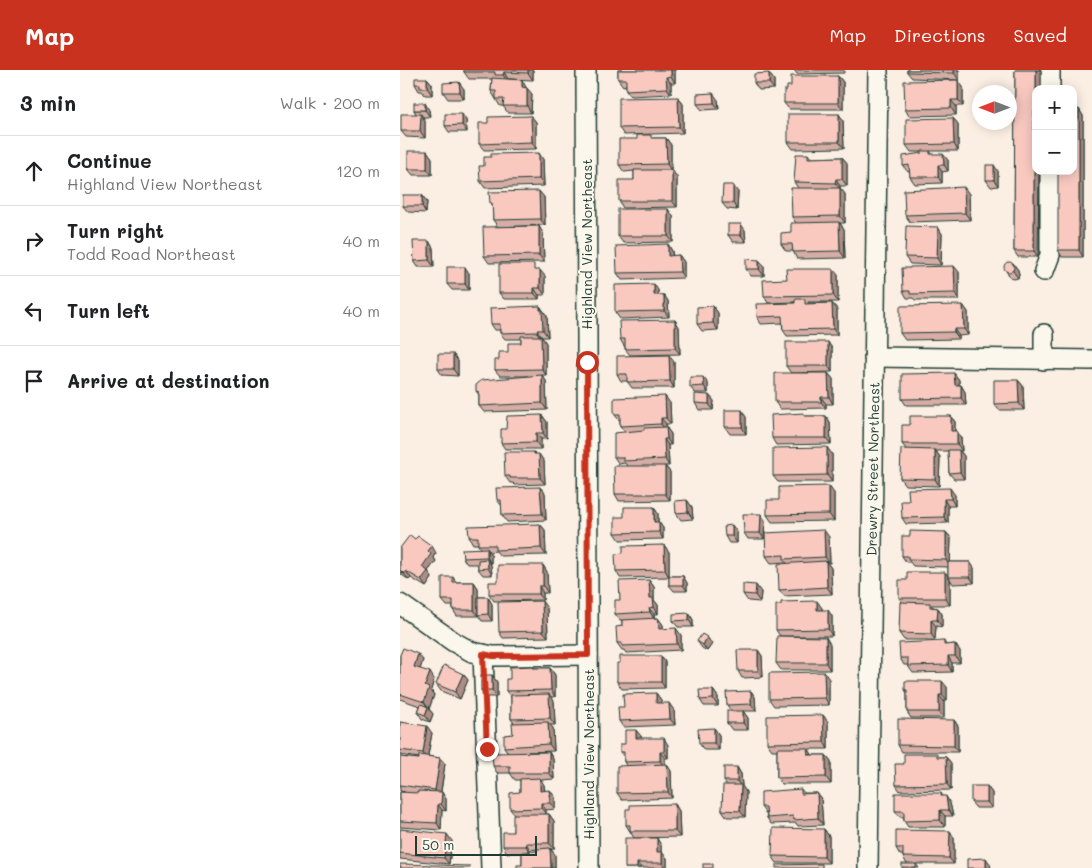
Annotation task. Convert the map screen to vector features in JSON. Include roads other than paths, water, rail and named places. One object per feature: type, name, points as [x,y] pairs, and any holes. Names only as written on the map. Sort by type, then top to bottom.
[{"type":"street","name":"Highland View Northeast","points":[[586,70],[590,868]]},
{"type":"street","name":"Drewry Street Northeast","points":[[868,868],[878,70]]},
{"type":"street","points":[[1050,70],[1050,85]]},
{"type":"street","points":[[1044,271],[1050,255],[1050,175]]},
{"type":"street","points":[[1044,334],[1044,360]]},
{"type":"street","points":[[874,357],[1092,360]]},
{"type":"street","points":[[400,604],[454,642],[472,652],[493,656],[588,655]]},
{"type":"street","points":[[483,654],[491,868]]}]
